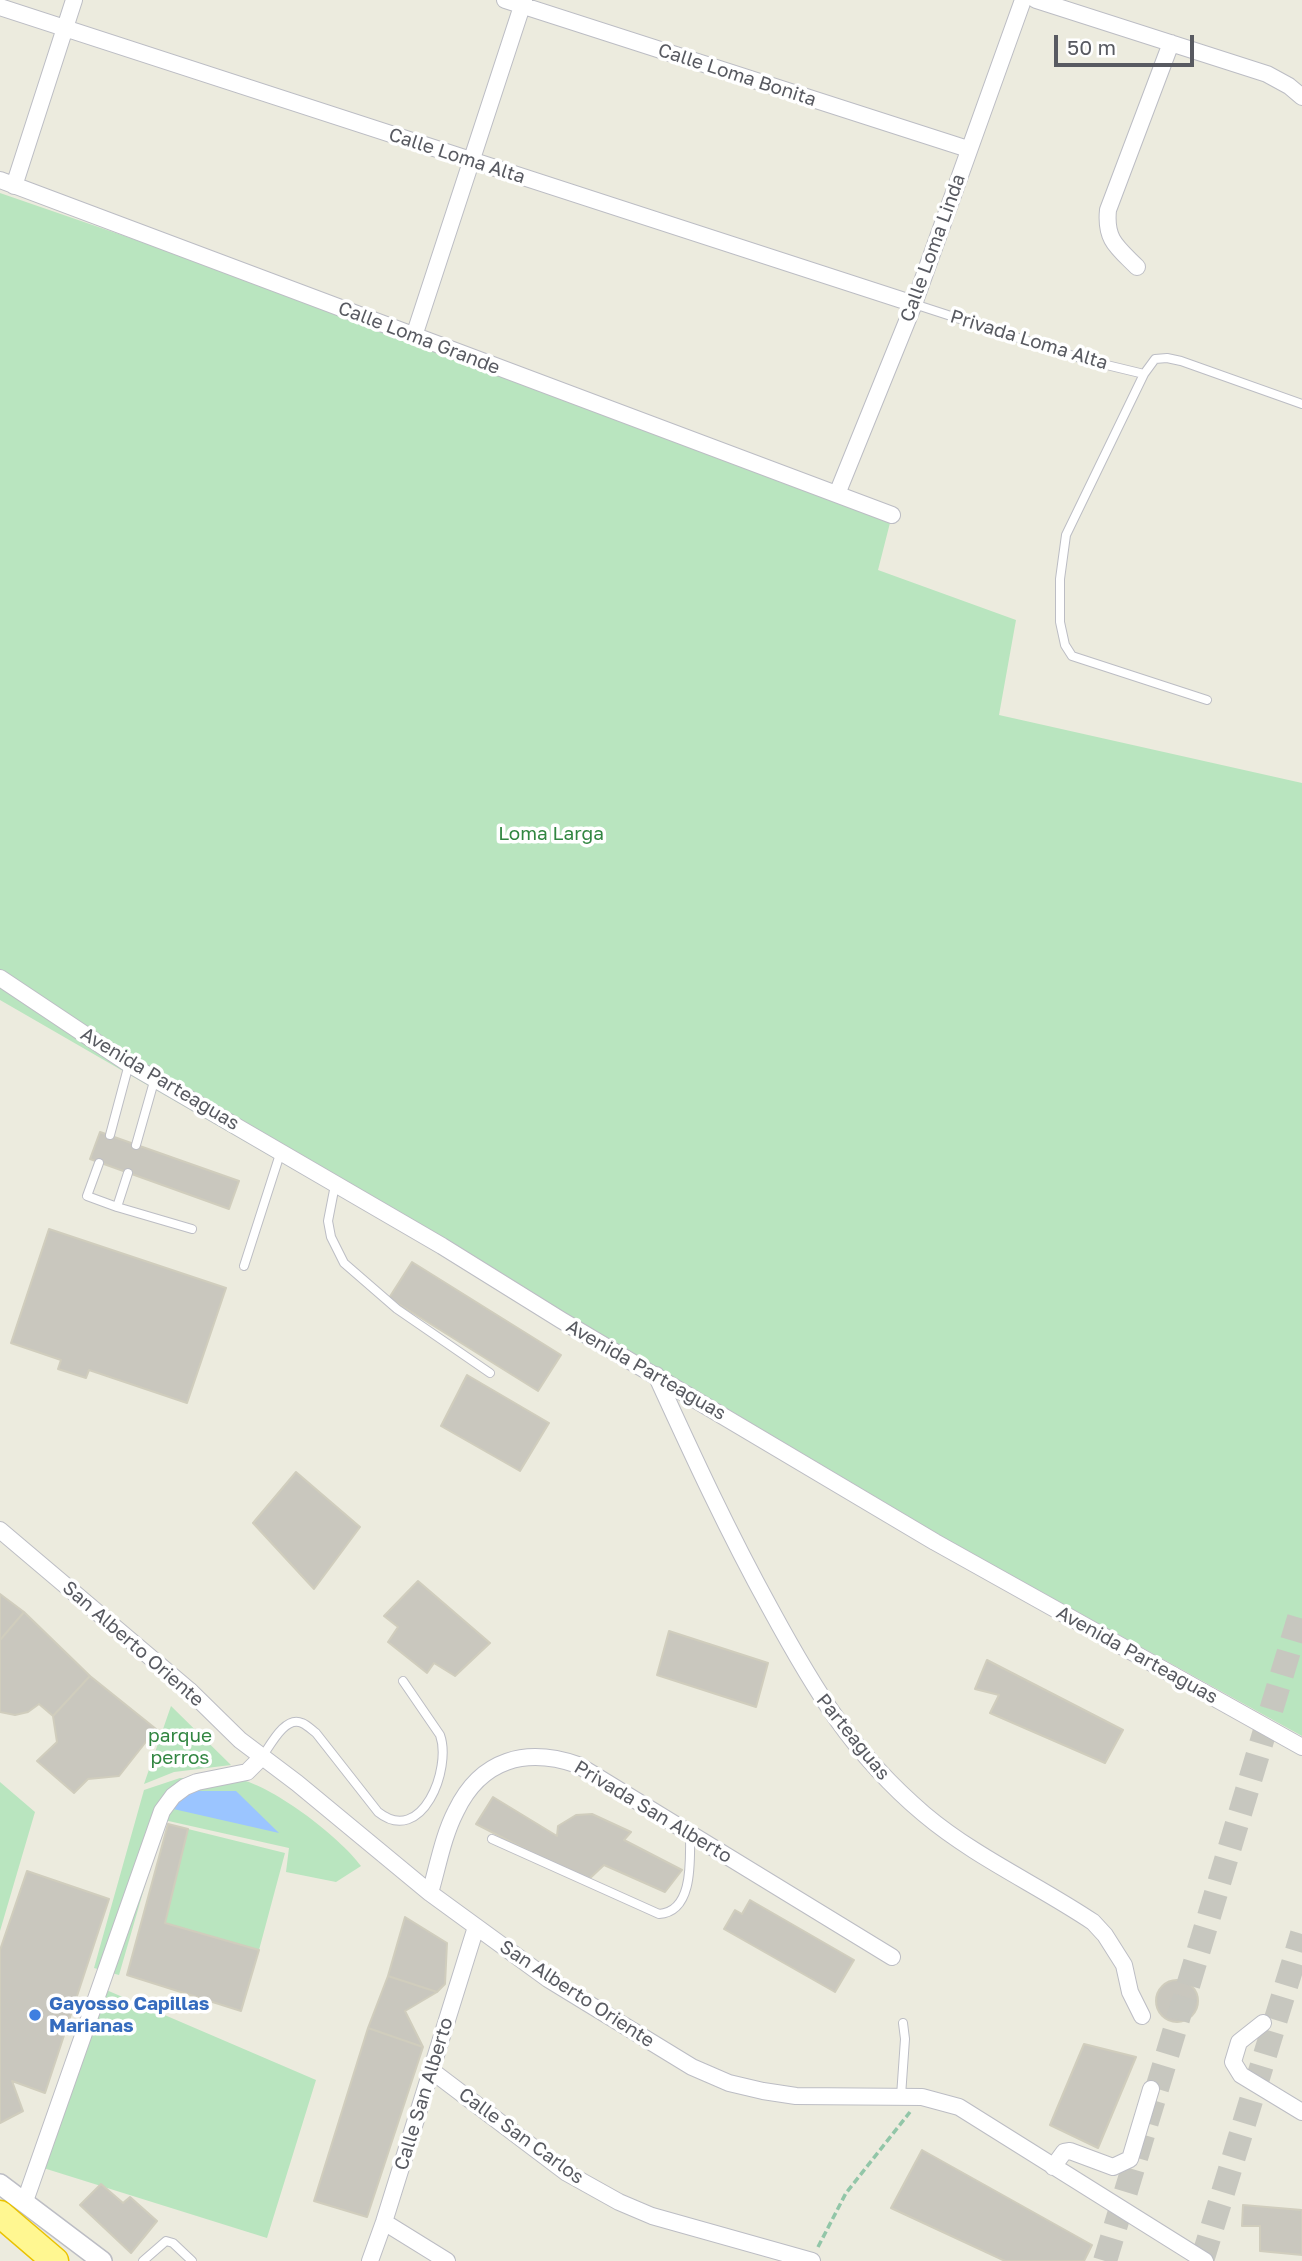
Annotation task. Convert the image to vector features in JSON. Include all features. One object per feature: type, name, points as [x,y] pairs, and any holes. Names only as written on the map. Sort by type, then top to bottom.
[{"type":"highway","points":[[0,2214],[55,2261]]},
{"type":"street","points":[[7,183],[74,0]]},
{"type":"street","name":"Calle Loma Bonita","points":[[505,0],[524,3],[968,149]]},
{"type":"street","name":"Calle Loma Linda","points":[[837,494],[914,304],[1023,0]]},
{"type":"street","points":[[1036,0],[1267,74],[1302,97]]},
{"type":"street","points":[[414,336],[524,3]]},
{"type":"street","name":"Calle Loma Alta","points":[[0,7],[914,304]]},
{"type":"street","points":[[1137,267],[1111,241],[1107,228],[1108,210],[1171,43]]},
{"type":"street","name":"Calle Loma Grande","points":[[7,183],[892,515]]},
{"type":"street","name":"Avenida Parteaguas","points":[[0,978],[130,1064],[281,1151],[935,1542],[1302,1747]]},
{"type":"street","name":"Parteaguas","points":[[656,1375],[707,1490],[811,1683],[845,1732],[880,1775],[926,1816],[976,1851],[1093,1922],[1105,1935],[1124,1965],[1130,1992],[1142,2016]]},
{"type":"street","name":"San Alberto Oriente","points":[[0,1530],[189,1690],[262,1758],[297,1783],[430,1893],[559,1986],[692,2067],[729,2084],[796,2095],[922,2097],[959,2107],[1206,2261]]},
{"type":"street","points":[[24,2200],[163,1811],[173,1796],[185,1787],[247,1772],[262,1758]]},
{"type":"street","name":"Privada San Alberto","points":[[430,1893],[454,1813],[479,1779],[492,1768],[519,1758],[558,1758],[578,1765],[892,1957]]},
{"type":"street","name":"Calle San Alberto","points":[[370,2261],[476,1927]]},
{"type":"street","points":[[1263,2023],[1239,2042],[1233,2062],[1241,2074],[1302,2112]]},
{"type":"street","name":"Calle San Carlos","points":[[432,2071],[567,2173],[619,2202],[652,2216],[812,2260]]},
{"type":"street","points":[[1053,2168],[1064,2152],[1070,2151],[1113,2166],[1130,2158],[1151,2089]]},
{"type":"street","points":[[0,2184],[102,2261]]},
{"type":"street","points":[[384,2222],[447,2261]]},
{"type":"lane","name":"Privada Loma Alta","points":[[914,304],[1086,360],[1144,374]]},
{"type":"lane","points":[[1207,700],[1073,656],[1062,637],[1060,579],[1066,535],[1144,374],[1155,359],[1167,358],[1302,404]]},
{"type":"lane","points":[[110,1135],[130,1064]]},
{"type":"lane","points":[[136,1144],[155,1078]]},
{"type":"lane","points":[[244,1266],[281,1151]]},
{"type":"lane","points":[[99,1163],[87,1196],[192,1229]]},
{"type":"lane","points":[[117,1207],[128,1173]]},
{"type":"lane","points":[[335,1185],[328,1222],[331,1237],[344,1263],[397,1309],[490,1373]]},
{"type":"lane","points":[[262,1758],[283,1728],[293,1722],[303,1723],[316,1733],[385,1818],[405,1821],[414,1817],[425,1807],[441,1773],[443,1743],[403,1681]]},
{"type":"lane","points":[[492,1839],[659,1914],[669,1913],[679,1905],[687,1884],[690,1833]]},
{"type":"lane","points":[[901,2096],[905,2039],[903,2023]]},
{"type":"lane","points":[[143,2261],[166,2241],[192,2261]]},
{"type":"path","points":[[812,2260],[846,2193],[922,2097]]},
{"type":"green space","name":"Loma Larga","points":[[0,193],[414,336],[892,515],[878,570],[1016,620],[999,715],[1302,783],[1302,1736],[658,1380],[0,1000]]},
{"type":"green space","name":"parque perros","points":[[171,1706],[231,1765],[174,1772],[144,1784]]},
{"type":"green space","points":[[180,1778],[234,1778],[266,1790],[321,1827],[361,1866],[336,1882],[286,1872],[289,1848],[164,1820],[119,1975],[94,1968],[144,1790]]},
{"type":"green space","points":[[0,1782],[35,1812],[0,1931]]},
{"type":"green space","points":[[188,1829],[285,1853],[259,1950],[165,1923]]},
{"type":"green space","points":[[104,1989],[316,2080],[267,2238],[37,2166]]},
{"type":"water","points":[[183,1791],[236,1791],[279,1833],[169,1808]]},
{"type":"building","points":[[100,1132],[239,1181],[229,1209],[90,1159]]},
{"type":"building","points":[[49,1229],[226,1288],[187,1403],[89,1370],[86,1378],[58,1369],[61,1360],[11,1343]]},
{"type":"building","points":[[412,1262],[561,1355],[538,1391],[389,1298]]},
{"type":"building","points":[[467,1375],[549,1423],[520,1471],[441,1426]]},
{"type":"building","points":[[296,1472],[360,1527],[314,1589],[253,1523]]},
{"type":"building","points":[[418,1581],[490,1643],[455,1676],[434,1663],[427,1673],[388,1642],[398,1627],[384,1616]]},
{"type":"building","points":[[0,1594],[24,1612],[0,1640]]},
{"type":"building","points":[[24,1612],[90,1676],[53,1716],[39,1704],[28,1712],[15,1715],[0,1712],[0,1640]]},
{"type":"building","points":[[669,1631],[768,1663],[756,1707],[657,1675]]},
{"type":"building","points":[[987,1660],[1123,1730],[1105,1763],[990,1713],[999,1695],[975,1689]]},
{"type":"building","points":[[90,1676],[156,1729],[119,1776],[88,1779],[74,1793],[37,1761],[57,1742],[53,1716]]},
{"type":"building","points":[[493,1797],[557,1836],[558,1826],[576,1815],[592,1814],[631,1832],[624,1840],[682,1870],[665,1892],[604,1865],[587,1881],[476,1824]]},
{"type":"building","points":[[168,1824],[188,1829],[165,1923],[259,1950],[241,2011],[127,1975]]},
{"type":"building","name":"Gayosso Capillas Marianas","points":[[27,1871],[109,1899],[45,2093],[12,2081],[23,2111],[0,2123],[0,1950]]},
{"type":"building","points":[[750,1900],[854,1960],[835,1992],[724,1929],[735,1910],[742,1914]]},
{"type":"building","points":[[405,1917],[447,1943],[445,1984],[437,1992],[388,1976]]},
{"type":"building","points":[[388,1976],[437,1992],[405,2011],[423,2047],[368,2028]]},
{"type":"building","points":[[1177,1980],[1192,1986],[1198,2001],[1192,2016],[1177,2022],[1162,2016],[1156,2001],[1162,1986]]},
{"type":"building","points":[[368,2028],[423,2047],[367,2217],[314,2201]]},
{"type":"building","points":[[1084,2044],[1136,2057],[1098,2148],[1050,2125]]},
{"type":"building","points":[[922,2150],[1092,2245],[1084,2261],[1005,2261],[891,2208]]},
{"type":"building","points":[[101,2184],[123,2203],[130,2197],[157,2221],[131,2253],[80,2205]]},
{"type":"building","points":[[1243,2205],[1302,2210],[1302,2255],[1260,2251],[1260,2226],[1242,2226]]},
{"type":"tunnel","points":[[1105,2261],[1302,1608]]},
{"type":"tunnel","points":[[1202,2261],[1302,1934]]},
{"type":"place","name":"Gayosso Capillas Marianas","points":[[35,2015]]}]
